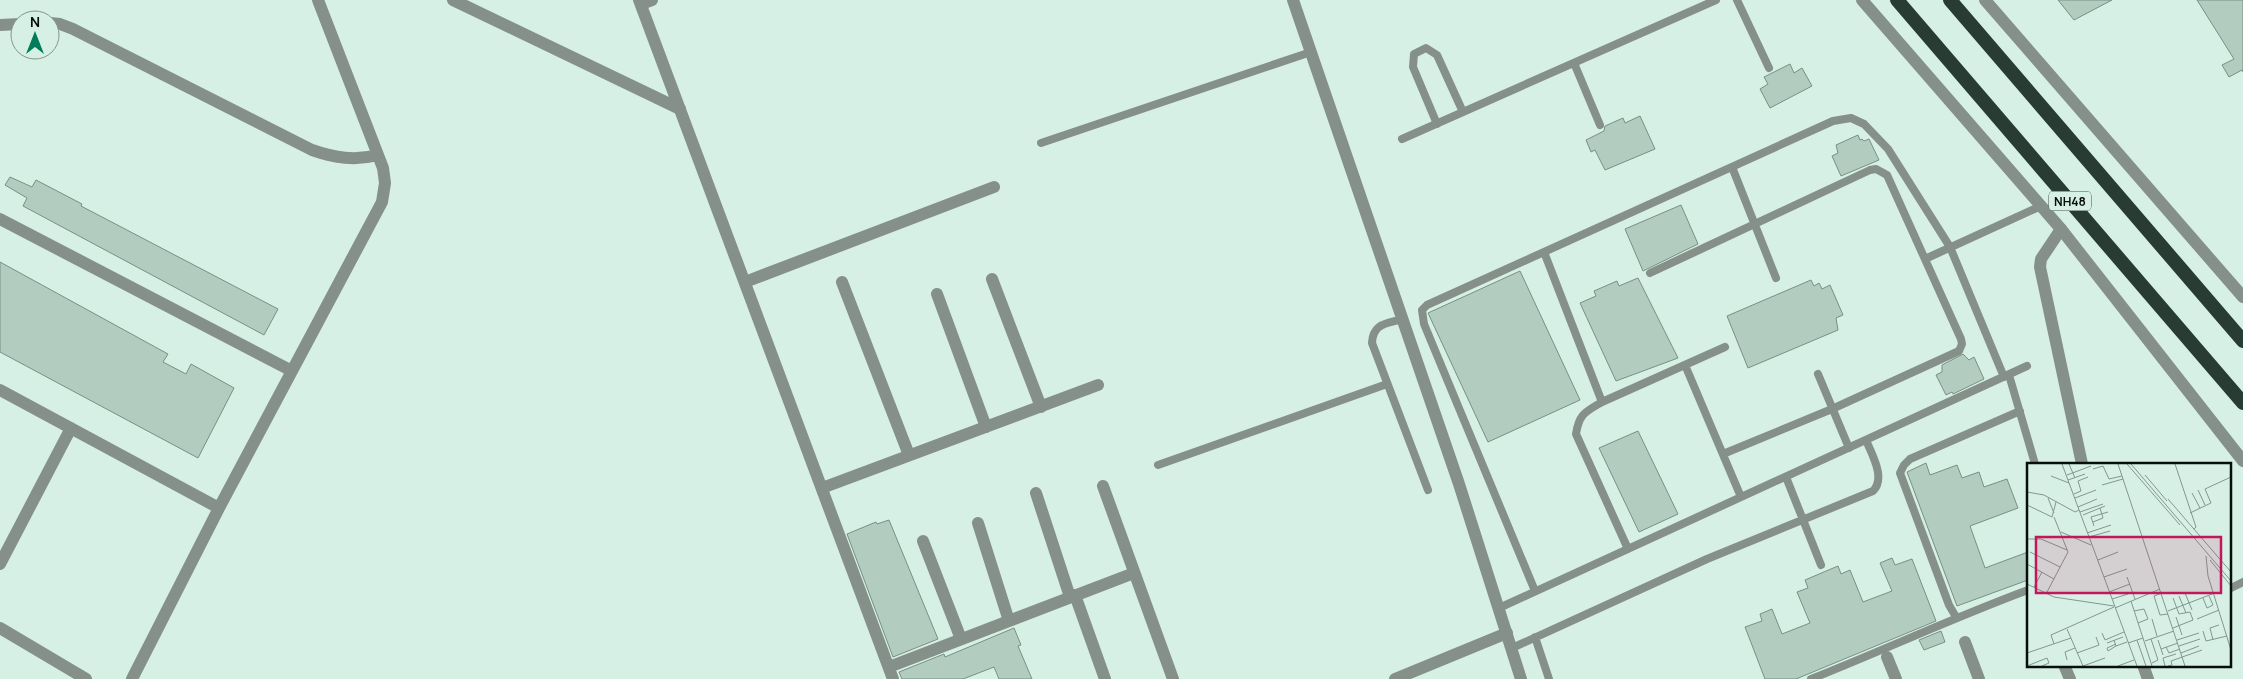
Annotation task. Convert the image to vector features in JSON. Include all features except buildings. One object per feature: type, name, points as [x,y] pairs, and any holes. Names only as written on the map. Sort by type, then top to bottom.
[{"type":"highway","name":"NH48","points":[[1897,0],[2243,403]]},
{"type":"highway","name":"NH48","points":[[1950,0],[2243,342]]},
{"type":"street","points":[[132,679],[219,508],[382,202],[385,183],[378,156],[318,0]]},
{"type":"street","points":[[453,0],[680,109]]},
{"type":"street","points":[[1293,0],[1403,320],[1521,679]]},
{"type":"street","points":[[1862,0],[2061,229],[2243,461]]},
{"type":"street","points":[[1985,0],[2243,298]]},
{"type":"street","points":[[644,1],[680,109],[893,679]]},
{"type":"street","points":[[60,24],[312,150],[344,159],[364,159],[378,156]]},
{"type":"street","points":[[744,282],[994,187]]},
{"type":"street","points":[[0,219],[292,371]]},
{"type":"street","points":[[2061,229],[2041,259],[2040,267],[2082,463]]},
{"type":"street","points":[[992,278],[1041,406]]},
{"type":"street","points":[[842,282],[909,455]]},
{"type":"street","points":[[937,294],[986,427]]},
{"type":"street","points":[[822,488],[1098,385]]},
{"type":"street","points":[[0,390],[219,508]]},
{"type":"street","points":[[0,564],[71,428]]},
{"type":"street","points":[[1103,486],[1173,679]]},
{"type":"street","points":[[1036,492],[1105,679]]},
{"type":"street","points":[[978,523],[1010,620]]},
{"type":"street","points":[[923,541],[960,639]]},
{"type":"street","points":[[889,667],[1134,573]]},
{"type":"street","points":[[0,628],[86,679]]},
{"type":"street","points":[[1395,679],[1507,633]]},
{"type":"street","points":[[1964,642],[1979,679]]},
{"type":"street","points":[[1887,657],[1896,679]]},
{"type":"street","points":[[2064,666],[2070,679]]},
{"type":"street","points":[[2143,666],[2148,679]]},
{"type":"lane","points":[[1402,138],[1574,63],[1702,3],[1716,0]]},
{"type":"lane","points":[[1737,0],[1769,68]]},
{"type":"lane","points":[[1437,124],[1413,67],[1414,54],[1426,48],[1437,55],[1463,112]]},
{"type":"lane","points":[[1041,143],[1311,52]]},
{"type":"lane","points":[[1574,63],[1600,125]]},
{"type":"lane","points":[[1535,591],[1422,317],[1422,310],[1427,305],[1833,121],[1851,118],[1864,124],[1888,150],[1950,247],[2006,376],[2020,412],[2035,463]]},
{"type":"lane","points":[[1732,167],[1776,278]]},
{"type":"lane","points":[[1650,273],[1876,168],[1887,175],[1961,339],[1962,348],[1959,351],[1832,409],[1723,454]]},
{"type":"lane","points":[[1925,259],[2041,206]]},
{"type":"lane","points":[[1544,252],[1602,402]]},
{"type":"lane","points":[[1403,320],[1378,327],[1372,334],[1372,343],[1428,490]]},
{"type":"lane","points":[[1628,549],[1576,434],[1578,422],[1583,413],[1602,402],[1725,347]]},
{"type":"lane","points":[[1685,365],[1741,497]]},
{"type":"lane","points":[[1499,608],[2027,366]]},
{"type":"lane","points":[[1818,374],[1849,448]]},
{"type":"lane","points":[[1158,465],[1387,384]]},
{"type":"lane","points":[[1956,617],[1900,473],[1910,459],[2020,412]]},
{"type":"lane","points":[[1512,648],[1708,559],[1873,491],[1878,486],[1880,478],[1866,440]]},
{"type":"lane","points":[[1786,477],[1821,565]]},
{"type":"lane","points":[[2230,588],[2243,582]]},
{"type":"lane","points":[[1811,679],[1956,617],[2027,590]]},
{"type":"lane","points":[[1535,638],[1549,679]]}]
